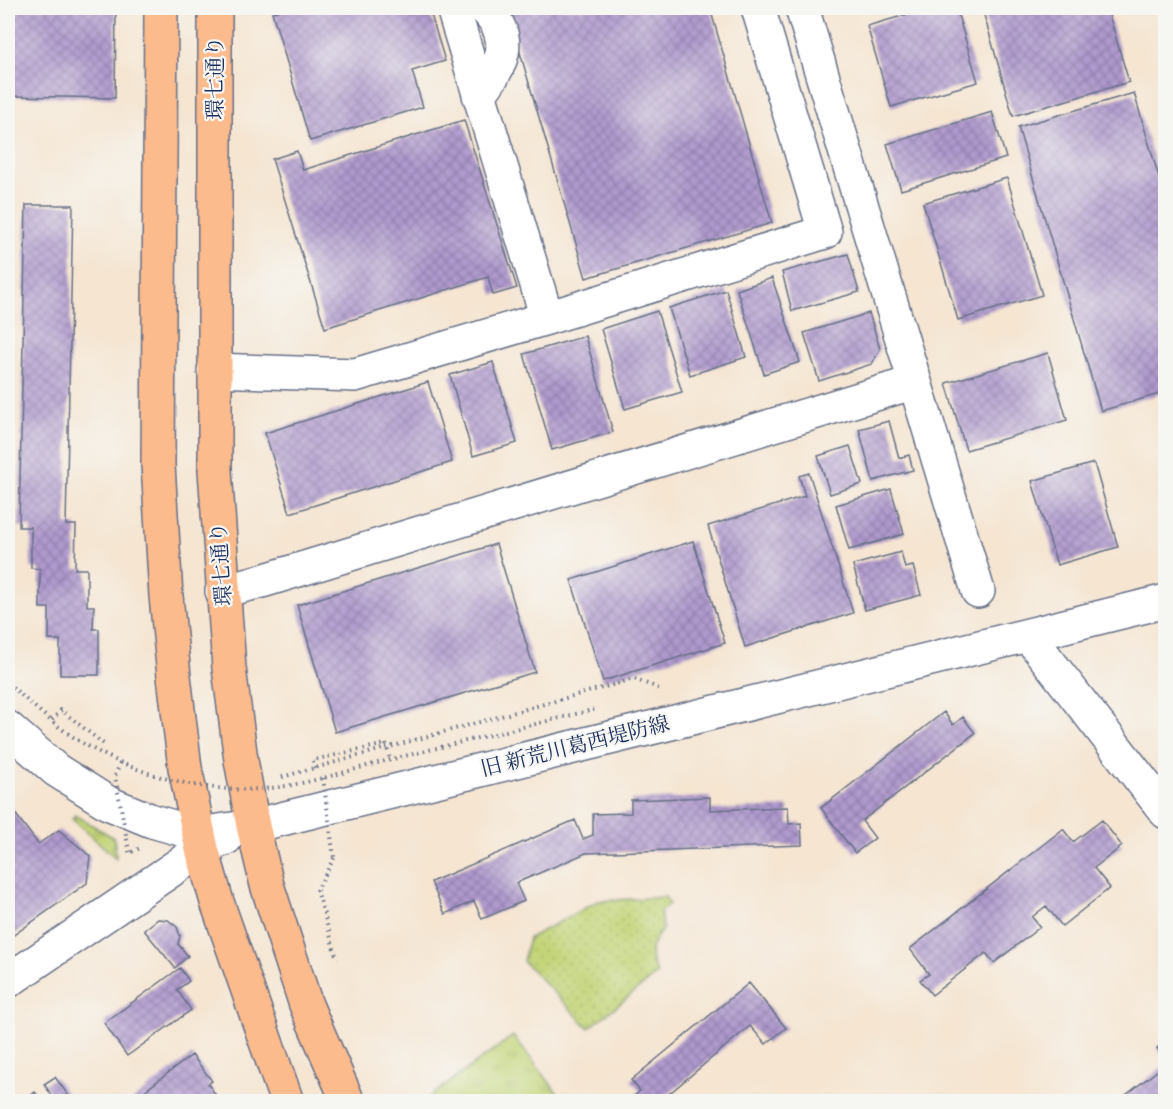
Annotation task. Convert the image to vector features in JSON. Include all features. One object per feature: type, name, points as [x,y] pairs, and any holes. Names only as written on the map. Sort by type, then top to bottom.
[{"type":"main road","points":[[161,8],[158,465],[174,676],[185,768],[200,841],[217,902],[287,1101]]},
{"type":"main road","name":"環七通り","points":[[215,8],[215,470],[222,591],[235,714],[253,826],[267,885],[306,1005],[348,1101]]},
{"type":"street","points":[[453,8],[547,318]]},
{"type":"street","points":[[479,95],[494,77],[504,49],[496,19],[485,8]]},
{"type":"street","points":[[214,370],[355,375],[825,232],[758,8]]},
{"type":"street","points":[[802,8],[978,591]]},
{"type":"street","points":[[222,591],[915,382]]},
{"type":"street","name":"旧 新荒川葛西堤防線","points":[[8,728],[56,770],[108,803],[200,841],[1166,601]]},
{"type":"street","points":[[1028,635],[1166,812]]},
{"type":"street","points":[[8,981],[200,841]]},
{"type":"path","points":[[282,777],[634,679],[661,689]]},
{"type":"path","points":[[8,683],[84,744],[120,763],[166,778],[228,789],[259,789],[323,778],[596,709]]},
{"type":"path","points":[[52,720],[61,710],[105,745]]},
{"type":"path","points":[[315,768],[313,760],[386,744],[390,760]]},
{"type":"path","points":[[120,763],[115,776],[130,856]]},
{"type":"path","points":[[323,778],[334,858],[317,890],[336,959]]},
{"type":"green space","points":[[75,815],[114,838],[116,858],[72,819]]},
{"type":"green space","points":[[665,897],[669,904],[660,912],[663,929],[651,950],[657,974],[589,1028],[523,961],[529,938],[598,901]]},
{"type":"green space","points":[[513,1036],[564,1101],[424,1101]]},
{"type":"building","points":[[8,8],[116,8],[115,98],[8,96]]},
{"type":"building","points":[[288,8],[429,8],[445,61],[412,71],[423,107],[310,141],[272,12]]},
{"type":"building","points":[[507,8],[710,8],[772,223],[586,278]]},
{"type":"building","points":[[930,8],[956,8],[978,82],[891,107],[867,26]]},
{"type":"building","points":[[982,8],[1107,8],[1129,82],[1013,116]]},
{"type":"building","points":[[1134,93],[1166,201],[1166,392],[1101,411],[1018,127]]},
{"type":"building","points":[[992,112],[1006,158],[901,190],[887,144]]},
{"type":"building","points":[[464,120],[517,288],[493,295],[488,277],[325,328],[272,159],[297,151],[303,170]]},
{"type":"building","points":[[1007,178],[1042,295],[958,320],[923,203]]},
{"type":"building","points":[[26,205],[73,205],[66,525],[76,525],[75,569],[87,569],[87,606],[94,606],[93,629],[99,629],[99,675],[60,675],[60,640],[49,640],[49,608],[40,608],[40,569],[31,568],[31,527],[19,527]]},
{"type":"building","points":[[848,254],[859,292],[792,311],[782,272]]},
{"type":"building","points":[[772,278],[800,362],[764,374],[737,290]]},
{"type":"building","points":[[726,290],[746,357],[690,375],[669,308]]},
{"type":"building","points":[[657,311],[682,392],[625,409],[601,329]]},
{"type":"building","points":[[869,313],[880,349],[872,364],[819,381],[804,333]]},
{"type":"building","points":[[585,336],[613,432],[552,450],[524,354]]},
{"type":"building","points":[[1048,353],[1067,420],[966,450],[946,383]]},
{"type":"building","points":[[493,362],[517,443],[473,456],[450,375]]},
{"type":"building","points":[[428,382],[452,462],[290,513],[265,433]]},
{"type":"building","points":[[889,421],[899,458],[909,455],[913,470],[873,481],[859,429]]},
{"type":"building","points":[[850,446],[862,484],[830,494],[818,456]]},
{"type":"building","points":[[1094,463],[1118,547],[1057,565],[1032,481]]},
{"type":"building","points":[[809,473],[853,613],[745,647],[708,526],[805,496],[799,476]]},
{"type":"building","points":[[891,489],[904,534],[849,550],[836,505]]},
{"type":"building","points":[[693,541],[725,643],[603,681],[571,580]]},
{"type":"building","points":[[496,544],[535,672],[335,732],[297,605]]},
{"type":"building","points":[[901,552],[905,568],[913,566],[921,595],[865,610],[853,565]]},
{"type":"building","points":[[944,712],[953,725],[963,717],[975,733],[862,821],[875,838],[855,853],[821,808]]},
{"type":"building","points":[[710,797],[710,810],[788,807],[789,824],[801,823],[802,845],[586,853],[516,883],[524,901],[482,919],[474,901],[445,914],[431,882],[575,820],[583,839],[593,835],[593,814],[631,813],[631,800]]},
{"type":"building","points":[[8,804],[38,844],[59,830],[90,856],[87,883],[8,939]]},
{"type":"building","points":[[1102,820],[1122,846],[1094,868],[1110,888],[1062,926],[1046,906],[1032,917],[1040,927],[994,963],[986,953],[932,995],[920,980],[929,974],[910,949],[1063,829],[1073,842]]},
{"type":"building","points":[[158,919],[168,920],[177,927],[180,936],[178,944],[188,956],[175,968],[144,930]]},
{"type":"building","points":[[180,968],[189,981],[177,990],[191,1010],[127,1056],[104,1023]]},
{"type":"building","points":[[749,983],[786,1028],[766,1044],[750,1026],[659,1102],[628,1102],[640,1091],[631,1080]]},
{"type":"building","points":[[1166,1041],[1166,1059],[1157,1048]]},
{"type":"building","points":[[192,1055],[212,1081],[208,1084],[218,1098],[213,1102],[130,1102]]},
{"type":"building","points":[[1166,1064],[1166,1102],[1117,1102]]},
{"type":"building","points":[[55,1077],[71,1099],[68,1102],[56,1102],[44,1084]]},
{"type":"building","points":[[35,1092],[42,1102],[26,1102],[25,1100]]}]
